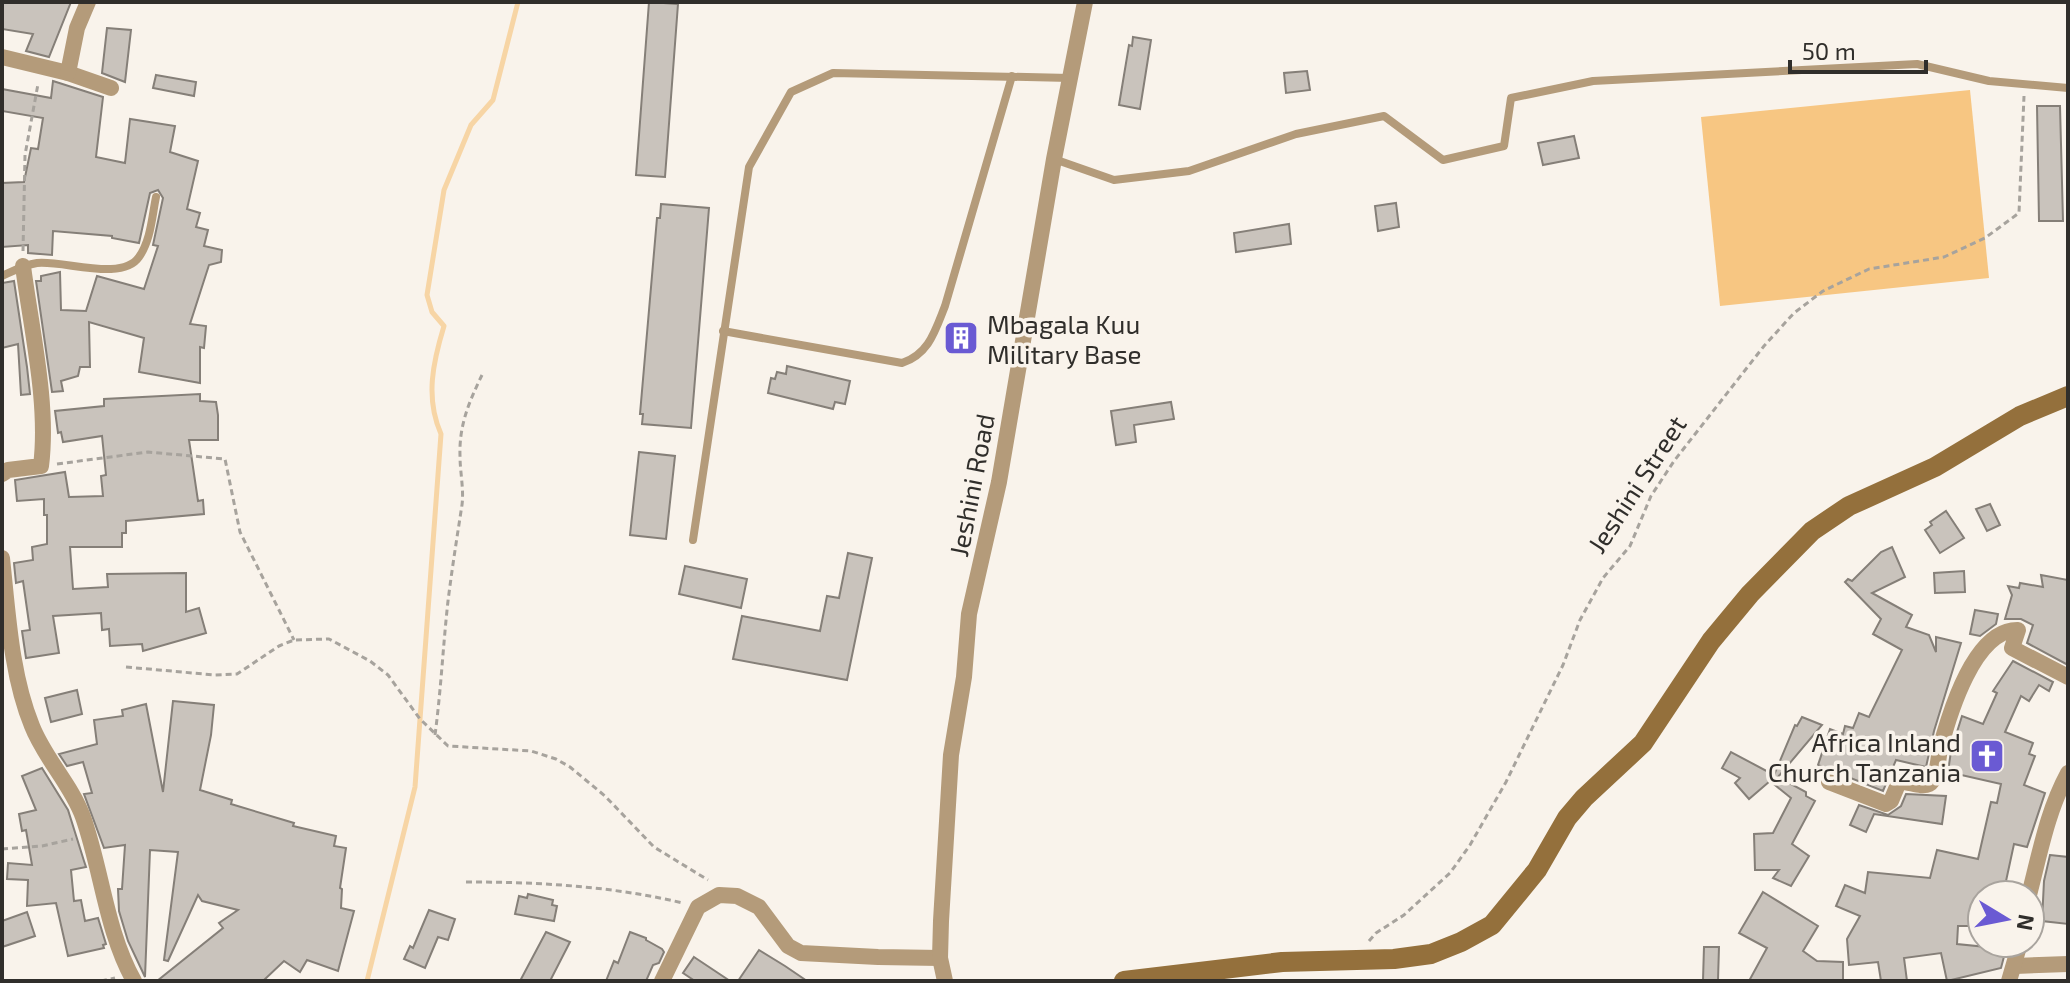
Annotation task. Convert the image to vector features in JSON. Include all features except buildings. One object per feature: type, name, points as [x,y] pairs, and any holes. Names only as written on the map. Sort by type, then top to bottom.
[{"type":"street","points":[[68,73],[77,28],[88,2]]},
{"type":"street","name":"Jeshini Road","points":[[945,981],[940,958],[951,755],[964,677],[969,614],[999,482],[1054,159],[1085,2]]},
{"type":"street","points":[[2,57],[68,73],[111,88]]},
{"type":"street","points":[[2,474],[8,470],[41,466],[43,414],[23,266]]},
{"type":"street","points":[[1124,981],[1216,975],[1282,962],[1394,959],[1431,954],[1492,925],[1537,870],[1567,818],[1643,743],[1711,641],[1750,594],[1812,531],[1849,506],[1935,467],[2020,416],[2068,396]]},
{"type":"street","points":[[2,558],[10,667],[32,725],[72,794],[88,836],[113,930],[134,981]]},
{"type":"street","points":[[1829,782],[1886,804],[1891,801],[1899,782],[1931,784],[1942,744],[1974,660],[1985,647],[2007,631],[2018,630],[2012,648],[2068,677]]},
{"type":"street","points":[[2032,879],[2041,839],[2055,798],[2068,773]]},
{"type":"street","points":[[662,981],[698,907],[713,897],[727,895],[737,896],[759,907],[788,946],[801,953],[940,958]]},
{"type":"street","points":[[2012,973],[2068,964]]},
{"type":"lane","points":[[1054,159],[1114,180],[1189,171],[1296,134],[1384,116],[1443,160],[1504,146],[1511,98],[1593,81],[1917,64],[1989,81],[2068,88]]},
{"type":"lane","points":[[693,540],[749,167],[791,92],[833,73],[1070,78]]},
{"type":"lane","points":[[723,331],[902,363],[918,358],[930,341],[945,306],[1012,76]]},
{"type":"lane","points":[[2,276],[38,263],[119,269],[132,264],[147,240],[156,197]]},
{"type":"path","points":[[23,266],[25,155],[42,67]]},
{"type":"path","name":"Jeshini Street","points":[[1352,960],[1376,933],[1404,915],[1450,873],[1470,845],[1506,782],[1563,665],[1580,620],[1603,578],[1630,546],[1651,496],[1674,461],[1764,346],[1794,313],[1823,291],[1869,269],[1944,257],[1985,238],[2019,213],[2025,84]]},
{"type":"path","points":[[435,735],[448,602],[456,557],[456,531],[462,504],[460,444],[463,418],[482,375]]},
{"type":"path","points":[[41,466],[148,452],[225,459],[240,532],[294,640]]},
{"type":"path","points":[[126,667],[237,674],[279,646],[294,640],[329,639],[370,661],[388,675],[435,735],[448,746],[531,751],[556,759],[605,796],[654,847],[699,873],[727,895]]},
{"type":"path","points":[[2,849],[42,846],[88,836]]},
{"type":"path","points":[[466,882],[565,885],[629,892],[698,907]]},
{"type":"shaded area","points":[[1970,90],[1989,278],[1720,306],[1701,117]]},
{"type":"waterway","points":[[367,981],[415,787],[441,434],[433,407],[432,380],[444,326],[432,312],[427,295],[444,190],[471,125],[493,100],[518,2]]},
{"type":"place","name":"Mbagala Kuu Military Base","points":[[961,338]]},
{"type":"place","name":"Africa Inland Church Tanzania","points":[[1987,756]]}]
